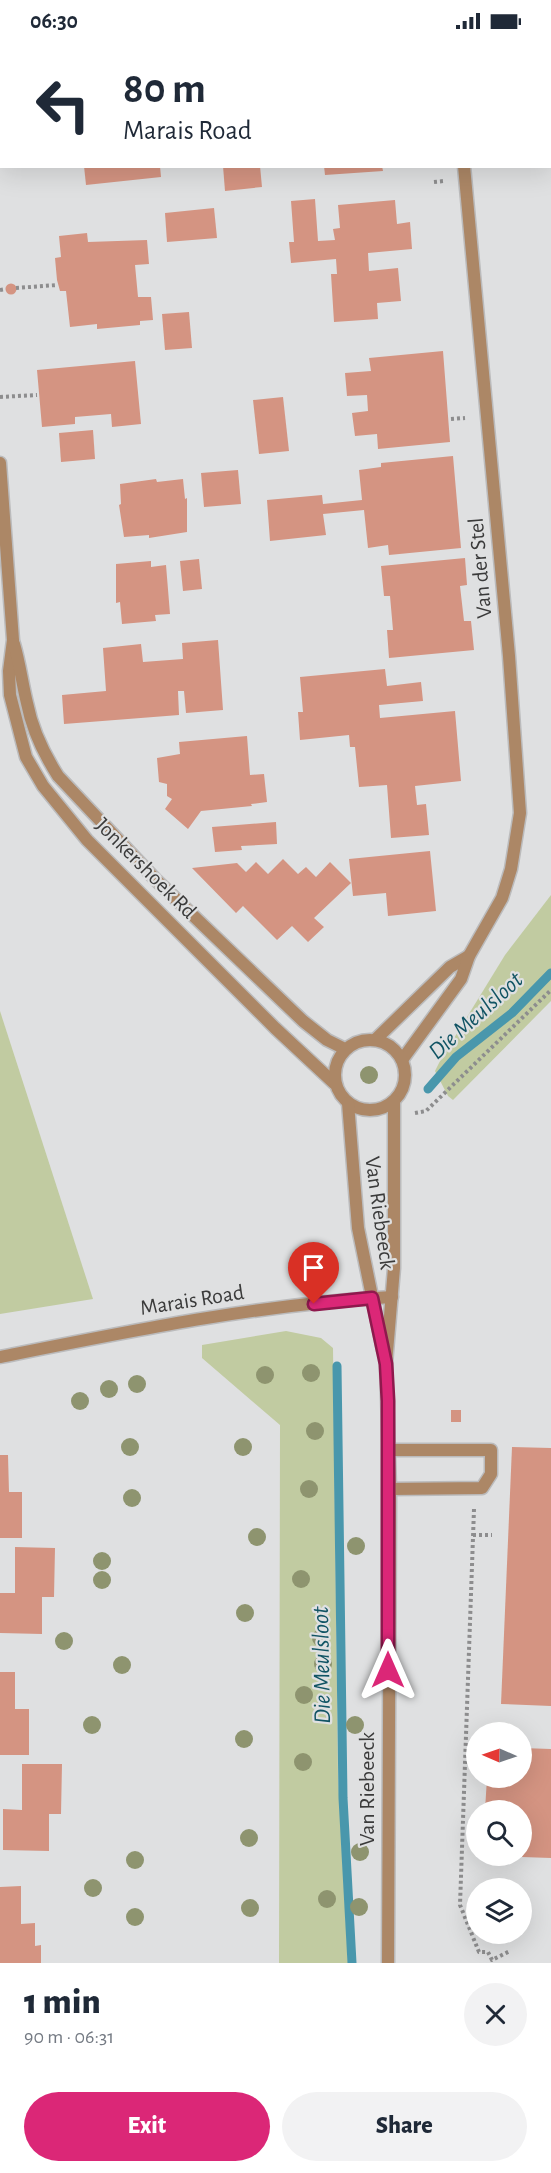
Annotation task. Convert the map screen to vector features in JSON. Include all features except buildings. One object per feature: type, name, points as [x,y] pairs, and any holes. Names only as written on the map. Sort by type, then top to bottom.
[{"type":"street","name":"Van der Stel","points":[[402,1060],[461,979],[469,956],[502,898],[511,869],[520,813],[509,656],[464,168]]},
{"type":"street","name":"Jonkershoek Rd","points":[[0,463],[13,640],[9,671],[10,695],[26,757],[43,786],[95,848],[334,1083]]},
{"type":"street","name":"Jonkershoek Rd","points":[[13,640],[22,668],[27,704],[46,757],[63,783],[156,880],[303,1021],[327,1040],[345,1049]]},
{"type":"street","name":"Van der Stel","points":[[376,1039],[450,967],[469,956]]},
{"type":"street","points":[[376,1039],[387,1043],[402,1060],[405,1082],[394,1101],[386,1107],[366,1110],[348,1103],[334,1083],[335,1067],[345,1049],[354,1042],[376,1039]]},
{"type":"street","name":"Van Riebeeck","points":[[388,1963],[390,1450],[386,1364],[392,1297],[394,1101]]},
{"type":"street","name":"Van Riebeeck","points":[[348,1103],[358,1228],[386,1364]]},
{"type":"street","name":"Marais Road","points":[[0,1357],[232,1314],[392,1297]]},
{"type":"street","points":[[390,1450],[491,1450],[491,1474],[482,1488],[390,1489]]},
{"type":"path","points":[[16,288],[57,285]]},
{"type":"path","points":[[0,290],[6,289]]},
{"type":"path","points":[[0,397],[37,395]]},
{"type":"path","points":[[451,419],[469,418]]},
{"type":"path","points":[[413,1113],[426,1111],[551,990]]},
{"type":"path","points":[[474,1505],[460,1905],[479,1952],[488,1952],[492,1960],[510,1951]]},
{"type":"path","points":[[473,1535],[492,1535]]},
{"type":"green space","points":[[551,895],[551,1001],[453,1100],[448,1096],[435,1071],[505,955]]},
{"type":"green space","points":[[0,1011],[93,1299],[0,1314]]},
{"type":"green space","points":[[286,1331],[321,1338],[333,1348],[338,1776],[348,1963],[279,1963],[280,1425],[202,1358],[202,1345]]},
{"type":"waterway","name":"Die Meulsloot","points":[[428,1089],[456,1057],[512,1013],[551,973]]},
{"type":"waterway","name":"Die Meulsloot","points":[[337,1366],[343,1798],[352,1963]]},
{"type":"route","points":[[314,1304],[372,1298],[386,1364],[390,1450],[388,1670]]}]
